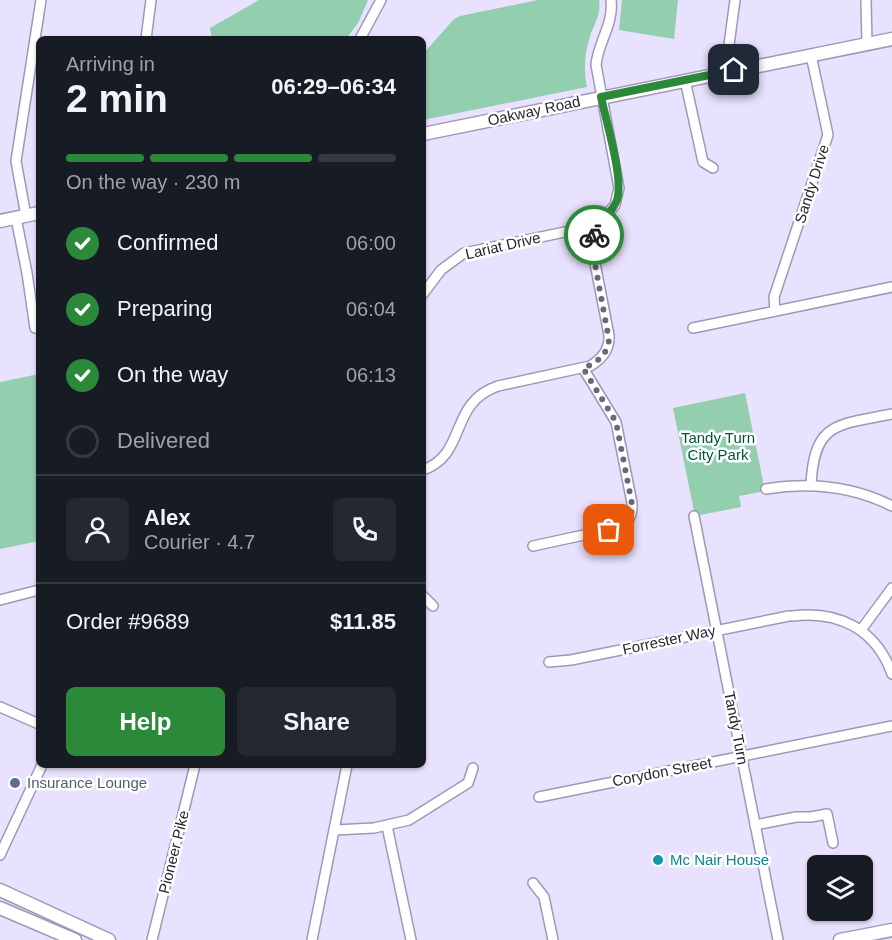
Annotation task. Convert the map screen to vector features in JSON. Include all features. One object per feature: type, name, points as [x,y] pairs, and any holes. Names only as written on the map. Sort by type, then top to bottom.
[{"type":"main road","name":"Oakway Road","points":[[426,133],[892,39]]},
{"type":"main road","points":[[0,221],[36,214]]},
{"type":"main road","points":[[0,890],[109,940]]},
{"type":"main road","points":[[0,908],[75,940]]},
{"type":"main road","points":[[840,940],[879,936],[892,930]]},
{"type":"street","points":[[35,328],[16,161],[41,0]]},
{"type":"street","points":[[146,36],[151,0]]},
{"type":"street","points":[[362,36],[381,0]]},
{"type":"street","points":[[593,253],[593,238],[598,225],[612,210],[619,188],[596,65],[598,51],[611,18],[611,0]]},
{"type":"street","points":[[734,70],[729,41],[735,0]]},
{"type":"street","points":[[866,0],[867,44]]},
{"type":"street","name":"Sandy Drive","points":[[775,311],[774,297],[827,140],[827,126],[811,55]]},
{"type":"street","points":[[685,80],[703,162],[713,168]]},
{"type":"street","name":"Lariat Drive","points":[[426,290],[441,270],[464,253],[598,225]]},
{"type":"street","points":[[426,469],[438,463],[448,454],[464,414],[487,391],[498,386],[583,368],[600,360],[606,351],[609,340],[593,253],[587,235],[577,230]]},
{"type":"street","points":[[693,328],[892,287]]},
{"type":"street","points":[[533,546],[616,528],[626,523],[632,514],[632,503],[616,422],[583,368]]},
{"type":"street","points":[[811,485],[815,451],[826,433],[845,423],[892,414]]},
{"type":"street","points":[[766,489],[811,485],[854,491],[892,507]]},
{"type":"street","name":"Tandy Turn","points":[[694,516],[778,940]]},
{"type":"street","points":[[861,630],[892,588]]},
{"type":"street","points":[[0,600],[36,591]]},
{"type":"street","points":[[426,599],[432,606]]},
{"type":"street","name":"Forrester Way","points":[[549,662],[572,660],[790,616],[825,615],[847,622],[861,630],[881,652],[892,674]]},
{"type":"street","points":[[0,706],[36,723]]},
{"type":"street","name":"Corydon Street","points":[[538,797],[892,726]]},
{"type":"street","points":[[0,855],[41,768]]},
{"type":"street","name":"Pioneer Pike","points":[[152,940],[194,768]]},
{"type":"street","points":[[312,940],[346,768]]},
{"type":"street","points":[[335,830],[387,826],[418,815],[468,783],[473,768]]},
{"type":"street","points":[[755,825],[827,814],[833,843]]},
{"type":"street","points":[[387,826],[411,940]]},
{"type":"street","points":[[533,883],[544,897],[553,940]]},
{"type":"green space","points":[[259,0],[368,0],[358,23],[348,36],[211,36],[210,28]]},
{"type":"green space","points":[[538,0],[599,0],[599,13],[586,53],[587,87],[426,119],[426,51],[454,19]]},
{"type":"green space","points":[[622,0],[678,0],[674,39],[619,30]]},
{"type":"green space","points":[[36,375],[36,542],[0,549],[0,382]]},
{"type":"green space","name":"Tandy Turn City Park","points":[[745,393],[765,491],[739,496],[741,507],[695,516],[673,408]]},
{"type":"way so far","points":[[594,235],[593,253],[609,345],[600,360],[583,368],[616,422],[633,509],[626,523],[609,530]]},
{"type":"place","name":"Insurance Lounge","points":[[15,783]]},
{"type":"place","name":"Mc Nair House","points":[[658,860]]},
{"type":"route","points":[[594,235],[598,225],[615,205],[619,188],[601,97],[734,70]]}]
